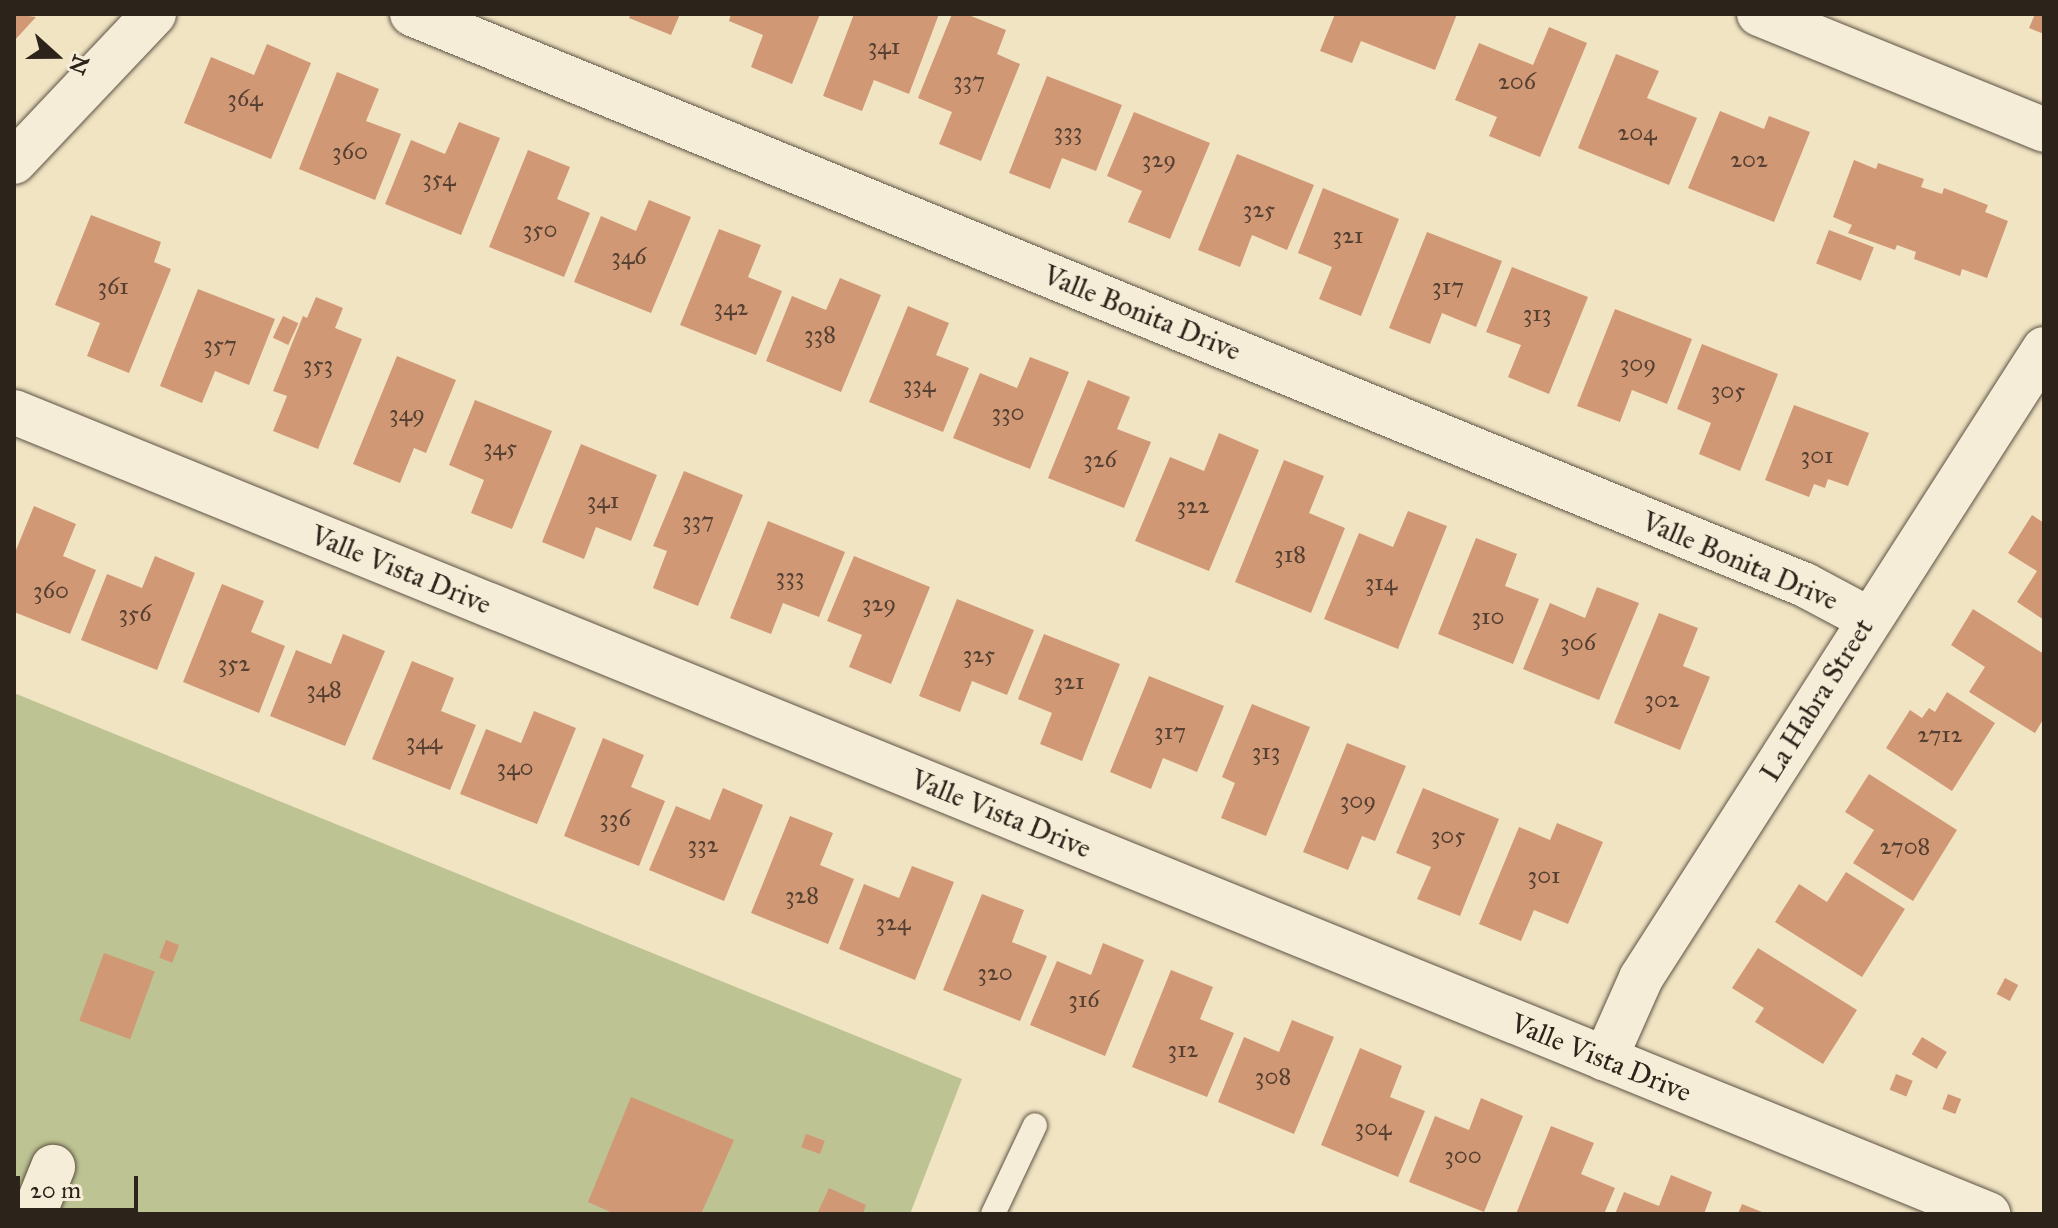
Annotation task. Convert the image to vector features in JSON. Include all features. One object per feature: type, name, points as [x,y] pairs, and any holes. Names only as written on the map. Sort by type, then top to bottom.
[{"type":"street","points":[[14,162],[154,14]]},
{"type":"street","name":"Valle Bonita Drive","points":[[412,14],[1805,585],[1869,619]]},
{"type":"street","points":[[1759,14],[2044,130]]},
{"type":"street","name":"La Habra Street","points":[[1605,1059],[1641,978],[2044,349]]},
{"type":"street","name":"Valle Vista Drive","points":[[14,412],[1988,1214]]},
{"type":"street","points":[[34,1214],[53,1167]]},
{"type":"lane","points":[[993,1214],[1035,1125]]},
{"type":"green space","points":[[14,693],[962,1079],[910,1214],[14,1214]]},
{"type":"building","points":[[14,14],[36,17],[14,41]]},
{"type":"building","points":[[631,14],[680,14],[671,35],[629,18]]},
{"type":"building","points":[[731,14],[820,14],[792,84],[751,67],[763,35],[729,21]]},
{"type":"building","points":[[854,14],[939,14],[909,94],[874,80],[862,111],[823,96]]},
{"type":"building","points":[[952,14],[966,14],[1006,30],[997,54],[1020,64],[981,161],[939,144],[952,112],[918,98]]},
{"type":"building","points":[[1335,14],[1457,14],[1435,70],[1361,41],[1352,63],[1320,51]]},
{"type":"building","points":[[2035,14],[2044,14],[2044,34],[2029,28]]},
{"type":"building","points":[[1549,27],[1587,43],[1540,157],[1489,136],[1497,117],[1455,100],[1479,43],[1533,65]]},
{"type":"building","points":[[267,44],[311,63],[271,159],[184,123],[211,57],[254,75]]},
{"type":"building","points":[[1616,54],[1659,71],[1647,98],[1697,118],[1669,185],[1578,148]]},
{"type":"building","points":[[337,72],[379,89],[366,121],[401,134],[375,200],[299,169]]},
{"type":"building","points":[[1047,76],[1122,105],[1096,171],[1062,158],[1050,189],[1009,173]]},
{"type":"building","points":[[1720,111],[1764,129],[1769,116],[1810,132],[1774,222],[1688,188]]},
{"type":"building","points":[[1134,112],[1210,143],[1170,239],[1128,222],[1142,191],[1107,176]]},
{"type":"building","points":[[459,122],[500,138],[461,235],[385,204],[411,140],[445,154]]},
{"type":"building","points":[[528,150],[570,167],[557,199],[590,213],[564,277],[489,247]]},
{"type":"building","points":[[1237,154],[1314,185],[1287,250],[1252,235],[1240,267],[1198,250]]},
{"type":"building","points":[[1854,160],[1876,169],[1878,163],[1924,179],[1921,187],[1942,194],[1944,188],[1988,205],[1985,212],[2008,221],[1987,278],[1962,269],[1960,276],[1914,259],[1916,252],[1897,245],[1895,250],[1848,233],[1852,225],[1833,217]]},
{"type":"building","points":[[1323,188],[1399,219],[1361,316],[1319,299],[1332,267],[1298,253]]},
{"type":"building","points":[[649,200],[691,217],[651,313],[574,282],[601,216],[636,231]]},
{"type":"building","points":[[91,215],[161,242],[154,262],[171,269],[129,373],[87,356],[100,323],[55,305]]},
{"type":"building","points":[[719,229],[761,245],[748,277],[782,291],[756,355],[680,325]]},
{"type":"building","points":[[1829,230],[1874,247],[1861,281],[1816,264]]},
{"type":"building","points":[[1427,232],[1502,261],[1476,327],[1442,313],[1430,344],[1389,328]]},
{"type":"building","points":[[1512,267],[1588,297],[1549,394],[1508,377],[1521,345],[1486,332]]},
{"type":"building","points":[[840,278],[881,295],[841,392],[766,361],[792,296],[826,310]]},
{"type":"building","points":[[198,289],[275,319],[249,385],[215,371],[202,403],[160,386]]},
{"type":"building","points":[[316,297],[343,308],[335,328],[362,339],[318,449],[273,431],[287,396],[273,391],[303,316],[307,318]]},
{"type":"building","points":[[908,306],[949,323],[936,355],[969,368],[943,432],[869,402]]},
{"type":"building","points":[[1615,309],[1692,339],[1667,404],[1632,390],[1620,422],[1577,406]]},
{"type":"building","points":[[283,316],[298,323],[288,345],[273,338]]},
{"type":"building","points":[[1702,344],[1778,374],[1740,471],[1699,454],[1711,423],[1677,409]]},
{"type":"building","points":[[397,356],[456,380],[426,453],[414,448],[400,483],[353,464]]},
{"type":"building","points":[[1030,357],[1069,372],[1030,469],[953,438],[980,373],[1017,388]]},
{"type":"building","points":[[1088,380],[1130,397],[1117,429],[1151,442],[1124,508],[1048,478]]},
{"type":"building","points":[[475,400],[552,431],[512,529],[471,513],[484,480],[449,465]]},
{"type":"building","points":[[1794,405],[1869,433],[1848,486],[1828,479],[1825,488],[1814,484],[1809,497],[1765,480]]},
{"type":"building","points":[[1219,433],[1259,450],[1209,571],[1135,541],[1170,457],[1204,471]]},
{"type":"building","points":[[581,444],[657,475],[631,541],[596,527],[584,559],[542,542]]},
{"type":"building","points":[[1284,460],[1324,476],[1309,513],[1345,528],[1311,613],[1235,582]]},
{"type":"building","points":[[684,471],[743,495],[698,606],[653,588],[667,551],[653,546]]},
{"type":"building","points":[[34,506],[76,524],[63,556],[96,570],[70,634],[14,612],[14,555]]},
{"type":"building","points":[[1408,511],[1447,526],[1398,649],[1324,619],[1359,533],[1393,547]]},
{"type":"building","points":[[2032,515],[2044,523],[2044,620],[2017,602],[2037,571],[2008,553]]},
{"type":"building","points":[[768,521],[845,552],[819,617],[783,603],[771,634],[730,618]]},
{"type":"building","points":[[1476,538],[1517,554],[1505,586],[1539,599],[1513,664],[1438,634]]},
{"type":"building","points":[[155,556],[195,573],[157,670],[81,640],[107,574],[142,588]]},
{"type":"building","points":[[854,556],[930,587],[891,684],[849,667],[862,635],[827,621]]},
{"type":"building","points":[[222,584],[264,601],[251,632],[285,646],[259,713],[183,682]]},
{"type":"building","points":[[1597,587],[1639,603],[1599,700],[1523,669],[1550,603],[1585,618]]},
{"type":"building","points":[[957,599],[1034,630],[1007,695],[972,681],[960,712],[919,696]]},
{"type":"building","points":[[1973,609],[2044,654],[2044,718],[2035,733],[1969,692],[1985,667],[1951,645]]},
{"type":"building","points":[[1659,613],[1698,628],[1683,666],[1710,677],[1680,750],[1614,723]]},
{"type":"building","points":[[343,634],[385,651],[345,746],[270,716],[296,650],[331,664]]},
{"type":"building","points":[[1044,634],[1120,664],[1082,761],[1040,744],[1052,713],[1018,699]]},
{"type":"building","points":[[412,661],[454,678],[441,711],[476,725],[450,790],[372,759]]},
{"type":"building","points":[[1149,676],[1224,706],[1197,772],[1163,758],[1151,789],[1110,772]]},
{"type":"building","points":[[1947,692],[1995,723],[1952,791],[1886,748],[1910,710],[1922,718],[1929,708],[1935,712]]},
{"type":"building","points":[[1252,704],[1310,727],[1266,836],[1221,818],[1235,783],[1222,777]]},
{"type":"building","points":[[534,711],[576,728],[537,824],[460,794],[486,729],[521,743]]},
{"type":"building","points":[[603,738],[644,755],[631,787],[665,801],[639,866],[564,836]]},
{"type":"building","points":[[1347,743],[1406,766],[1375,841],[1362,836],[1348,870],[1303,852]]},
{"type":"building","points":[[1869,774],[1957,830],[1913,901],[1853,863],[1874,830],[1845,812]]},
{"type":"building","points":[[723,788],[763,805],[724,901],[649,870],[676,806],[710,820]]},
{"type":"building","points":[[1423,788],[1499,819],[1460,916],[1417,899],[1431,867],[1396,853]]},
{"type":"building","points":[[790,816],[833,833],[820,865],[854,879],[828,944],[751,913]]},
{"type":"building","points":[[1557,823],[1603,842],[1568,924],[1534,910],[1521,941],[1479,924],[1519,827],[1550,840]]},
{"type":"building","points":[[912,866],[954,882],[915,980],[839,949],[864,884],[899,898]]},
{"type":"building","points":[[1846,872],[1905,909],[1862,977],[1775,922],[1799,884],[1827,902]]},
{"type":"building","points":[[982,894],[1024,910],[1012,942],[1047,956],[1020,1021],[943,990]]},
{"type":"building","points":[[166,940],[179,945],[172,963],[159,958]]},
{"type":"building","points":[[1103,943],[1144,960],[1105,1056],[1030,1025],[1057,961],[1091,975]]},
{"type":"building","points":[[1758,948],[1857,1010],[1823,1064],[1755,1022],[1764,1008],[1732,988]]},
{"type":"building","points":[[104,953],[155,971],[130,1039],[79,1021]]},
{"type":"building","points":[[1171,970],[1213,987],[1200,1019],[1234,1033],[1207,1097],[1132,1067]]},
{"type":"building","points":[[2005,978],[2018,985],[2010,1001],[1997,994]]},
{"type":"building","points":[[1292,1020],[1334,1037],[1294,1134],[1218,1102],[1244,1037],[1279,1052]]},
{"type":"building","points":[[1922,1037],[1947,1052],[1937,1069],[1912,1054]]},
{"type":"building","points":[[1360,1048],[1402,1066],[1390,1097],[1425,1111],[1398,1177],[1321,1145]]},
{"type":"building","points":[[1896,1074],[1913,1081],[1906,1097],[1890,1090]]},
{"type":"building","points":[[1948,1094],[1961,1099],[1955,1114],[1942,1109]]},
{"type":"building","points":[[631,1097],[734,1140],[701,1214],[615,1214],[588,1202]]},
{"type":"building","points":[[1481,1098],[1523,1116],[1484,1212],[1409,1182],[1435,1116],[1469,1130]]},
{"type":"building","points":[[1551,1126],[1594,1143],[1581,1174],[1615,1188],[1604,1214],[1516,1214]]},
{"type":"building","points":[[806,1134],[825,1141],[820,1154],[801,1147]]},
{"type":"building","points":[[1671,1175],[1712,1192],[1704,1214],[1615,1214],[1624,1192],[1659,1206]]},
{"type":"building","points":[[829,1188],[866,1205],[863,1214],[817,1214]]},
{"type":"building","points":[[1742,1204],[1767,1214],[1738,1214]]}]
